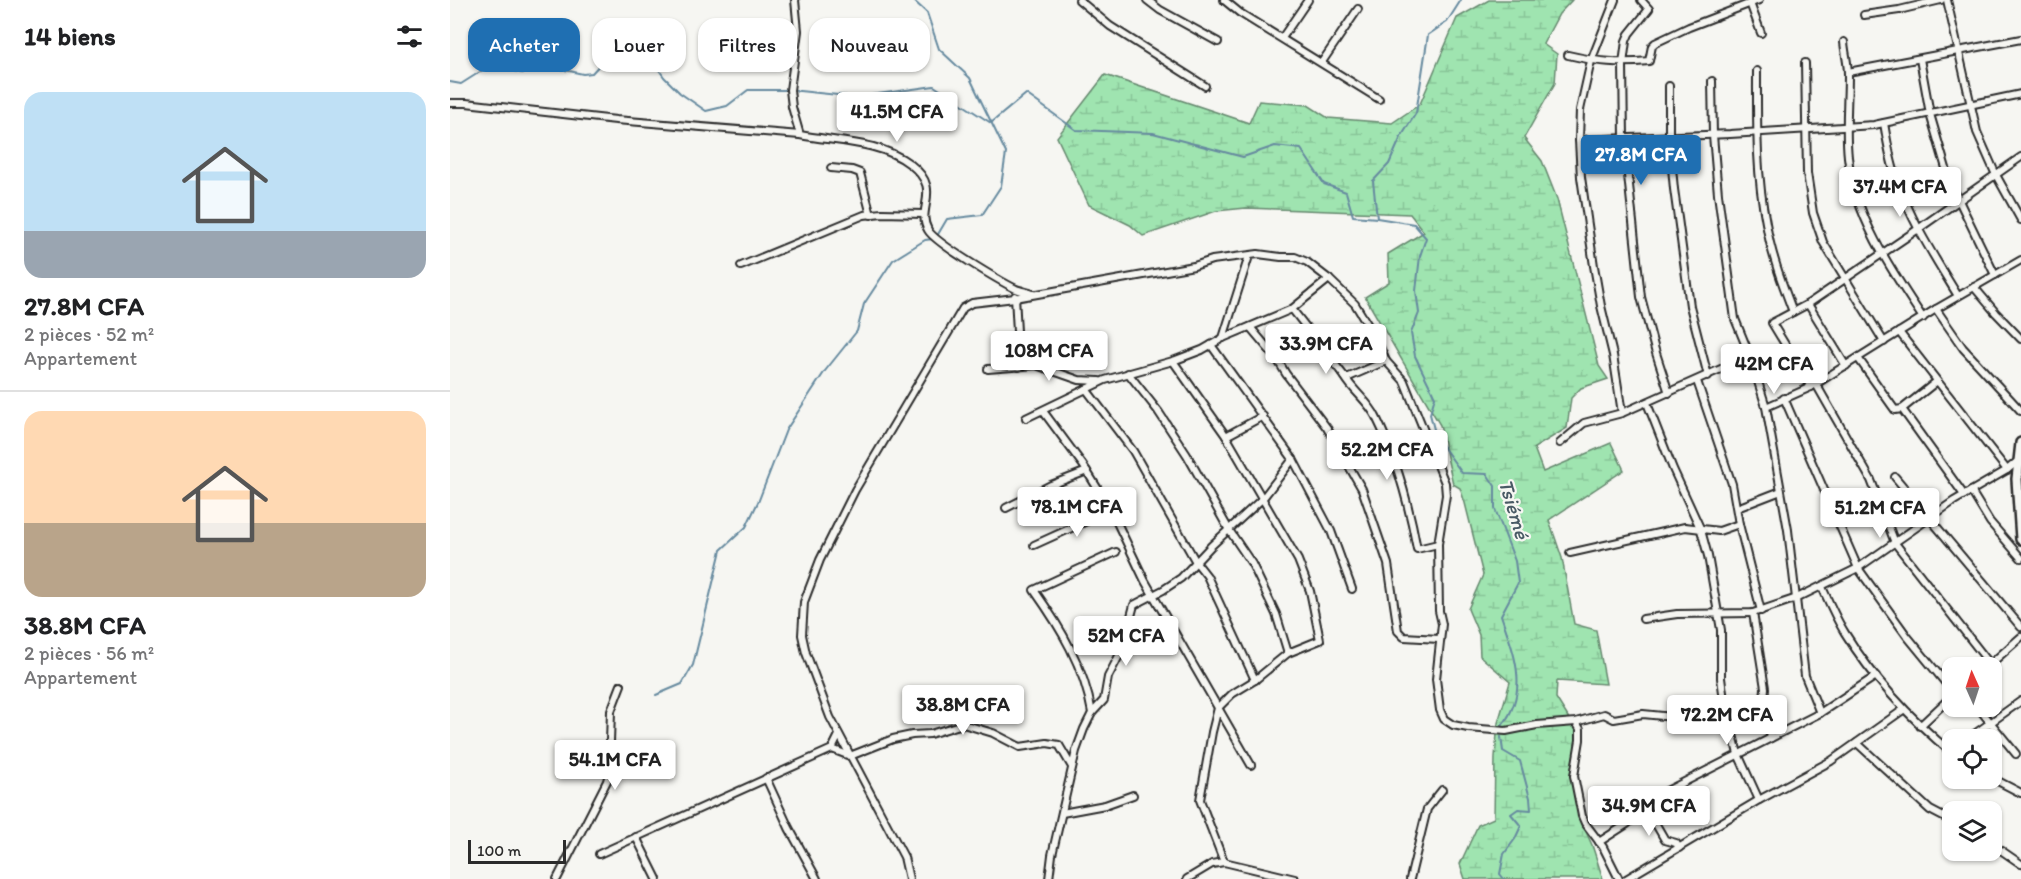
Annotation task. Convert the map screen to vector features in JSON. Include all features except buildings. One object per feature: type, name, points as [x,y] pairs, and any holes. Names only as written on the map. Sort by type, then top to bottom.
[{"type":"main road","points":[[2021,443],[2019,460],[2021,539]]},
{"type":"street","points":[[795,0],[798,32],[790,90],[800,135]]},
{"type":"street","points":[[1079,0],[1110,26],[1205,86]]},
{"type":"street","points":[[1147,0],[1160,10],[1218,42]]},
{"type":"street","points":[[1224,0],[1240,13],[1379,99]]},
{"type":"street","points":[[1282,38],[1308,0]]},
{"type":"street","points":[[1615,0],[1591,61],[1580,110],[1579,140],[1581,177],[1597,286],[1613,355],[1622,413]]},
{"type":"street","points":[[1641,0],[1649,9],[1629,34],[1623,64],[1624,138],[1641,297],[1655,350],[1670,393]]},
{"type":"street","points":[[1568,55],[1591,61],[1623,64],[1649,61],[1652,46],[1655,43],[1759,0]]},
{"type":"street","points":[[1864,15],[1941,0]]},
{"type":"street","points":[[1947,0],[1977,132],[1996,175],[2021,220]]},
{"type":"street","points":[[1750,3],[1761,33]]},
{"type":"street","points":[[1322,62],[1358,9]]},
{"type":"street","points":[[1848,72],[2021,39]]},
{"type":"street","points":[[1844,42],[1848,72],[1847,127],[1850,170],[1868,224],[1882,253],[1923,318]]},
{"type":"street","points":[[1920,58],[1930,114],[1950,182],[1995,275]]},
{"type":"street","points":[[1805,63],[1805,129],[1809,192],[1813,213],[1823,242],[1884,342]]},
{"type":"street","points":[[1756,71],[1758,132],[1766,223],[1779,275],[1793,312]]},
{"type":"street","points":[[1712,81],[1713,135],[1718,194],[1736,319],[1766,407],[1797,598],[1805,676],[1820,713]]},
{"type":"street","points":[[1669,86],[1669,136],[1674,189],[1690,306],[1708,376]]},
{"type":"street","points":[[1579,140],[1847,127],[1884,123],[2021,94]]},
{"type":"street","points":[[450,103],[616,120],[800,135],[875,147],[905,160],[916,169],[928,186],[928,200],[924,214],[927,230],[935,238],[976,266],[1017,289],[1034,294]]},
{"type":"street","points":[[1884,123],[1895,176],[1918,229],[1958,296]]},
{"type":"street","points":[[1981,657],[1895,543],[1871,480],[1772,323],[1808,304],[2021,157]]},
{"type":"street","points":[[831,168],[860,173],[871,214]]},
{"type":"street","points":[[741,266],[856,218],[871,214],[924,214]]},
{"type":"street","points":[[909,879],[904,857],[839,735],[822,696],[806,653],[802,635],[804,602],[807,591],[855,490],[963,308],[972,303],[1015,298],[1194,266],[1212,260],[1258,254],[1295,257],[1307,262],[1329,279],[1354,304],[1377,340],[1386,361],[1404,381],[1445,483],[1445,501],[1438,544],[1439,611],[1442,624],[1436,663],[1438,700],[1444,719],[1453,725],[1506,731],[1537,724],[1576,722],[1604,714],[1614,719],[1643,714],[1683,717],[1726,708]]},
{"type":"street","points":[[1223,338],[1249,256]]},
{"type":"street","points":[[1766,407],[1813,386],[1936,309],[2021,260]]},
{"type":"street","points":[[988,369],[1041,366],[1079,380],[1095,382],[1105,380],[1173,361],[1292,309],[1329,279]]},
{"type":"street","points":[[1974,287],[2021,339]]},
{"type":"street","points":[[1017,289],[1015,298],[1019,367]]},
{"type":"street","points":[[1808,304],[1846,366]]},
{"type":"street","points":[[1292,309],[1352,389],[1375,414],[1395,465],[1417,549],[1438,544]]},
{"type":"street","points":[[1936,309],[1963,348],[2021,411]]},
{"type":"street","points":[[1250,327],[1277,359],[1327,428],[1362,489],[1388,564],[1398,631],[1404,637],[1439,639]]},
{"type":"street","points":[[1899,333],[2007,470]]},
{"type":"street","points":[[1211,345],[1293,459],[1331,531],[1352,590]]},
{"type":"street","points":[[1560,443],[1584,423],[1622,413],[1647,403],[1750,356]]},
{"type":"street","points":[[1858,358],[1893,409],[1902,409],[1936,382]]},
{"type":"street","points":[[1173,361],[1226,436],[1298,560],[1311,591],[1320,640],[1288,653],[1255,680],[1232,694],[1218,708],[1200,800],[1224,862]]},
{"type":"street","points":[[1344,377],[1386,361]]},
{"type":"street","points":[[1128,373],[1158,411],[1252,564],[1276,614],[1288,653]]},
{"type":"street","points":[[1026,418],[1105,380]]},
{"type":"street","points":[[1697,381],[1732,484],[1739,524],[1761,611]]},
{"type":"street","points":[[1086,389],[1133,451],[1196,562],[1207,576],[1255,680]]},
{"type":"street","points":[[1784,399],[1858,568],[1942,680]]},
{"type":"street","points":[[1647,403],[1673,469],[1701,530],[1719,615],[1721,678],[1726,708],[1738,754],[1759,800]]},
{"type":"street","points":[[1902,409],[1964,495]]},
{"type":"street","points":[[1043,411],[1087,471],[1111,510],[1145,581],[1251,765]]},
{"type":"street","points":[[1226,436],[1263,416]]},
{"type":"street","points":[[1049,879],[1052,855],[1072,767],[1084,729],[1092,713],[1104,700],[1108,677],[1122,650],[1134,605],[1181,578],[1263,498],[1293,459]]},
{"type":"street","points":[[1643,620],[1677,614],[1753,613],[1797,598],[1858,568],[2019,460]]},
{"type":"street","points":[[1006,508],[1052,485],[1087,471]]},
{"type":"street","points":[[1895,477],[2021,627]]},
{"type":"street","points":[[1737,508],[1781,491]]},
{"type":"street","points":[[1971,491],[1990,522],[2021,558]]},
{"type":"street","points":[[1034,545],[1111,510]]},
{"type":"street","points":[[1570,554],[1685,528],[1719,531],[1739,524]]},
{"type":"street","points":[[1092,713],[1078,661],[1064,634],[1034,590],[1116,552]]},
{"type":"street","points":[[1822,587],[1845,633],[1876,676],[1904,710],[1942,743]]},
{"type":"street","points":[[1753,613],[1771,738]]},
{"type":"street","points":[[1998,657],[2021,637]]},
{"type":"street","points":[[1679,848],[1676,843],[1665,840],[1645,803],[1820,713],[1876,676]]},
{"type":"street","points":[[557,879],[607,781],[611,711],[621,685]]},
{"type":"street","points":[[1981,729],[2021,701]]},
{"type":"street","points":[[1920,726],[1942,705]]},
{"type":"street","points":[[1626,879],[1759,800],[1831,761],[1904,710]]},
{"type":"street","points":[[1986,717],[2016,754]]},
{"type":"street","points":[[1576,722],[1580,729],[1580,740],[1574,776],[1582,816],[1603,847],[1619,879]]},
{"type":"street","points":[[832,749],[850,756],[893,739],[930,734],[963,724],[993,733],[1020,747],[1047,743],[1059,745],[1072,767]]},
{"type":"street","points":[[599,854],[832,749],[839,735]]},
{"type":"street","points":[[1857,743],[1930,810],[1942,816]]},
{"type":"street","points":[[766,777],[789,828],[817,879]]},
{"type":"street","points":[[2002,783],[2021,793]]},
{"type":"street","points":[[1410,879],[1427,809],[1442,790]]},
{"type":"street","points":[[1062,813],[1105,805],[1133,795]]},
{"type":"street","points":[[1599,842],[1627,824],[1646,807]]},
{"type":"street","points":[[636,837],[657,879]]},
{"type":"street","points":[[2002,851],[2021,864]]},
{"type":"street","points":[[1187,879],[1212,864],[1224,862],[1295,879]]},
{"type":"green space","points":[[1489,0],[1572,0],[1559,14],[1543,44],[1557,54],[1555,83],[1524,138],[1542,161],[1557,199],[1599,366],[1608,379],[1581,388],[1571,398],[1567,428],[1534,448],[1543,472],[1611,443],[1624,470],[1549,520],[1562,558],[1574,624],[1596,630],[1606,684],[1557,681],[1556,698],[1578,733],[1570,774],[1582,823],[1603,879],[1465,879],[1460,864],[1478,825],[1494,818],[1498,723],[1510,682],[1480,656],[1479,635],[1468,609],[1483,575],[1465,503],[1460,488],[1453,484],[1440,425],[1365,297],[1389,282],[1388,254],[1424,232],[1410,214],[1246,208],[1216,211],[1143,236],[1130,225],[1089,205],[1057,137],[1105,75],[1249,123],[1259,101],[1308,105],[1328,118],[1392,123],[1420,104],[1457,18]]},
{"type":"waterway","points":[[913,0],[927,13],[939,49],[970,78],[1006,153],[1001,186],[982,215],[947,219],[937,236]]},
{"type":"waterway","name":"Tsiémé","points":[[1461,0],[1447,22],[1428,35],[1416,113],[1401,137],[1389,164],[1373,181],[1377,218],[1414,224],[1426,238],[1420,256],[1416,291],[1419,313],[1411,333],[1415,356],[1435,397],[1430,414],[1436,437],[1462,473],[1487,474],[1495,486],[1495,509],[1515,561],[1518,583],[1501,615],[1511,644],[1517,671],[1517,685],[1511,712],[1502,726]]},
{"type":"waterway","points":[[450,82],[461,84],[483,70],[508,69],[522,73],[551,67],[583,74],[592,73],[616,47],[629,47],[636,56],[653,61],[664,77],[680,93],[706,111],[727,106],[748,90],[790,90],[857,97],[934,86],[991,123],[1026,94],[1076,130],[1153,133],[1243,157],[1275,146],[1301,149],[1324,184],[1346,192],[1353,216],[1377,218]]},
{"type":"waterway","points":[[656,695],[682,684],[693,665],[721,550],[746,527],[786,430],[825,371],[857,331],[864,304],[893,260],[925,240],[933,239]]},
{"type":"waterway","name":"Tsiémé","points":[[1501,737],[1503,751],[1520,761],[1531,810],[1518,809],[1511,814],[1521,826],[1504,854],[1500,874],[1504,879]]}]
